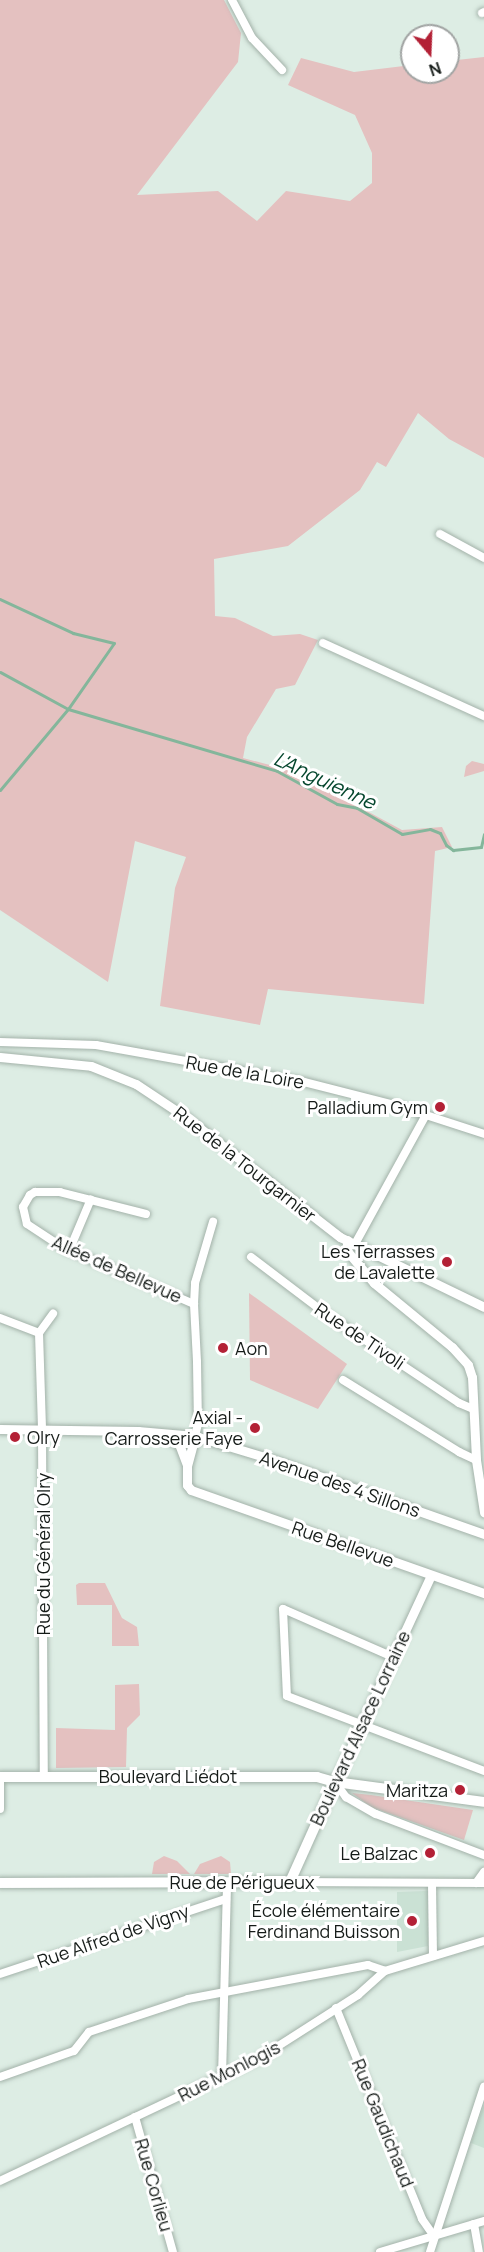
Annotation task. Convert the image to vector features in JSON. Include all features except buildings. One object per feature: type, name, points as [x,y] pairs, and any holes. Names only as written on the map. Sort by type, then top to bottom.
[{"type":"main road","name":"Boulevard Liédot","points":[[0,1777],[317,1777],[335,1782],[484,1802]]},
{"type":"main road","name":"Boulevard Alsace Lorraine","points":[[290,1882],[335,1782]]},
{"type":"main road","name":"Rue de Périgueux","points":[[0,1883],[290,1882]]},
{"type":"street","points":[[232,0],[252,38],[282,70]]},
{"type":"street","points":[[440,534],[484,558]]},
{"type":"street","points":[[323,643],[484,716]]},
{"type":"street","name":"Rue de la Loire","points":[[0,1042],[96,1045],[339,1089],[484,1134]]},
{"type":"street","name":"Rue de la Tourgarnier","points":[[0,1057],[91,1066],[136,1084],[172,1107],[351,1242],[347,1251],[374,1283],[465,1360],[472,1377],[476,1460],[484,1512]]},
{"type":"street","points":[[426,1115],[351,1242],[484,1307]]},
{"type":"street","name":"Allée de Bellevue","points":[[146,1214],[60,1191],[35,1192],[25,1201],[23,1215],[27,1224],[69,1251],[194,1304],[198,1424],[195,1436]]},
{"type":"street","points":[[69,1251],[91,1199]]},
{"type":"street","points":[[194,1304],[195,1283],[213,1222]]},
{"type":"street","name":"Rue de Tivoli","points":[[251,1257],[326,1314],[459,1403],[473,1409]]},
{"type":"street","points":[[0,1318],[39,1333],[53,1314]]},
{"type":"street","name":"Rue du Général Olry","points":[[39,1333],[42,1430],[44,1776]]},
{"type":"street","points":[[344,1380],[459,1452],[476,1460]]},
{"type":"street","points":[[0,1429],[148,1432],[177,1441],[187,1465]]},
{"type":"street","name":"Avenue des 4 Sillons","points":[[148,1432],[195,1436],[216,1441],[484,1534]]},
{"type":"street","points":[[187,1465],[195,1436]]},
{"type":"street","name":"Rue Bellevue","points":[[187,1465],[187,1485],[201,1495],[484,1593]]},
{"type":"street","name":"Boulevard Alsace Lorraine","points":[[335,1782],[431,1575]]},
{"type":"street","points":[[393,1657],[283,1609],[287,1696],[484,1772]]},
{"type":"street","points":[[0,1777],[0,1809]]},
{"type":"street","points":[[335,1782],[346,1797],[376,1814],[484,1855]]},
{"type":"street","points":[[480,1883],[484,1872]]},
{"type":"street","points":[[222,2077],[227,1882]]},
{"type":"street","name":"Rue de Périgueux","points":[[290,1882],[480,1883]]},
{"type":"street","points":[[432,1884],[433,1956]]},
{"type":"street","name":"Rue Alfred de Vigny","points":[[0,1974],[226,1899]]},
{"type":"street","name":"Rue Monlogis","points":[[0,2181],[258,2060],[373,1984],[385,1971],[484,1941]]},
{"type":"street","points":[[0,2077],[74,2051],[89,2032],[188,1999],[368,1965],[385,1971]]},
{"type":"street","name":"Rue Gaudichaud","points":[[336,2008],[422,2219],[434,2236]]},
{"type":"street","points":[[430,2252],[484,2087]]},
{"type":"street","name":"Rue Corlieu","points":[[135,2117],[173,2252]]},
{"type":"street","points":[[380,2252],[484,2221]]},
{"type":"street","points":[[474,2224],[479,2252]]},
{"type":"shaded area","points":[[0,0],[224,0],[241,33],[238,62],[137,195],[218,191],[257,221],[286,191],[350,201],[372,183],[372,153],[355,115],[288,85],[301,58],[354,72],[400,66],[400,84],[460,84],[460,60],[484,57],[484,458],[449,439],[418,413],[386,467],[377,462],[360,490],[288,546],[214,559],[215,616],[235,618],[273,636],[300,634],[318,640],[295,685],[276,689],[247,737],[243,758],[293,771],[402,830],[442,827],[452,847],[435,851],[424,1004],[268,989],[260,1025],[160,1006],[175,888],[186,857],[135,841],[108,982],[0,910]]},
{"type":"shaded area","points":[[472,761],[484,764],[484,771],[464,777],[466,766]]},
{"type":"shaded area","points":[[249,1293],[347,1364],[318,1409],[250,1380]]},
{"type":"shaded area","points":[[105,1583],[122,1618],[137,1627],[139,1646],[112,1646],[112,1605],[77,1605],[76,1585]]},
{"type":"shaded area","points":[[139,1684],[140,1715],[127,1728],[126,1767],[56,1768],[56,1728],[115,1730],[115,1685]]},
{"type":"shaded area","points":[[352,1793],[473,1810],[464,1840],[371,1807]]},
{"type":"shaded area","points":[[164,1856],[177,1861],[190,1874],[152,1874],[154,1862]]},
{"type":"shaded area","points":[[221,1856],[230,1862],[231,1874],[194,1874],[200,1864]]},
{"type":"shaded area","name":"École élémentaire Ferdinand Buisson","points":[[428,1891],[428,1946],[397,1952],[397,1892]]},
{"type":"shaded area","points":[[484,2105],[484,2148],[471,2143]]},
{"type":"waterway","name":"L'Anguienne","points":[[0,599],[73,633],[114,643],[68,709],[0,672]]},
{"type":"waterway","name":"L'Anguienne","points":[[0,790],[68,709],[277,771],[337,804],[357,808],[402,834],[430,829],[440,833],[446,845],[453,850],[481,847],[484,834]]},
{"type":"place","name":"Palladium Gym","points":[[440,1107]]},
{"type":"place","name":"Les Terrasses de Lavalette","points":[[447,1262]]},
{"type":"place","name":"Aon","points":[[223,1348]]},
{"type":"place","name":"Axial - Carrosserie Faye","points":[[255,1428]]},
{"type":"place","name":"Olry","points":[[15,1437]]},
{"type":"place","name":"Maritza","points":[[460,1790]]},
{"type":"place","name":"Le Balzac","points":[[430,1853]]},
{"type":"place","name":"École élémentaire Ferdinand Buisson","points":[[412,1921]]}]
